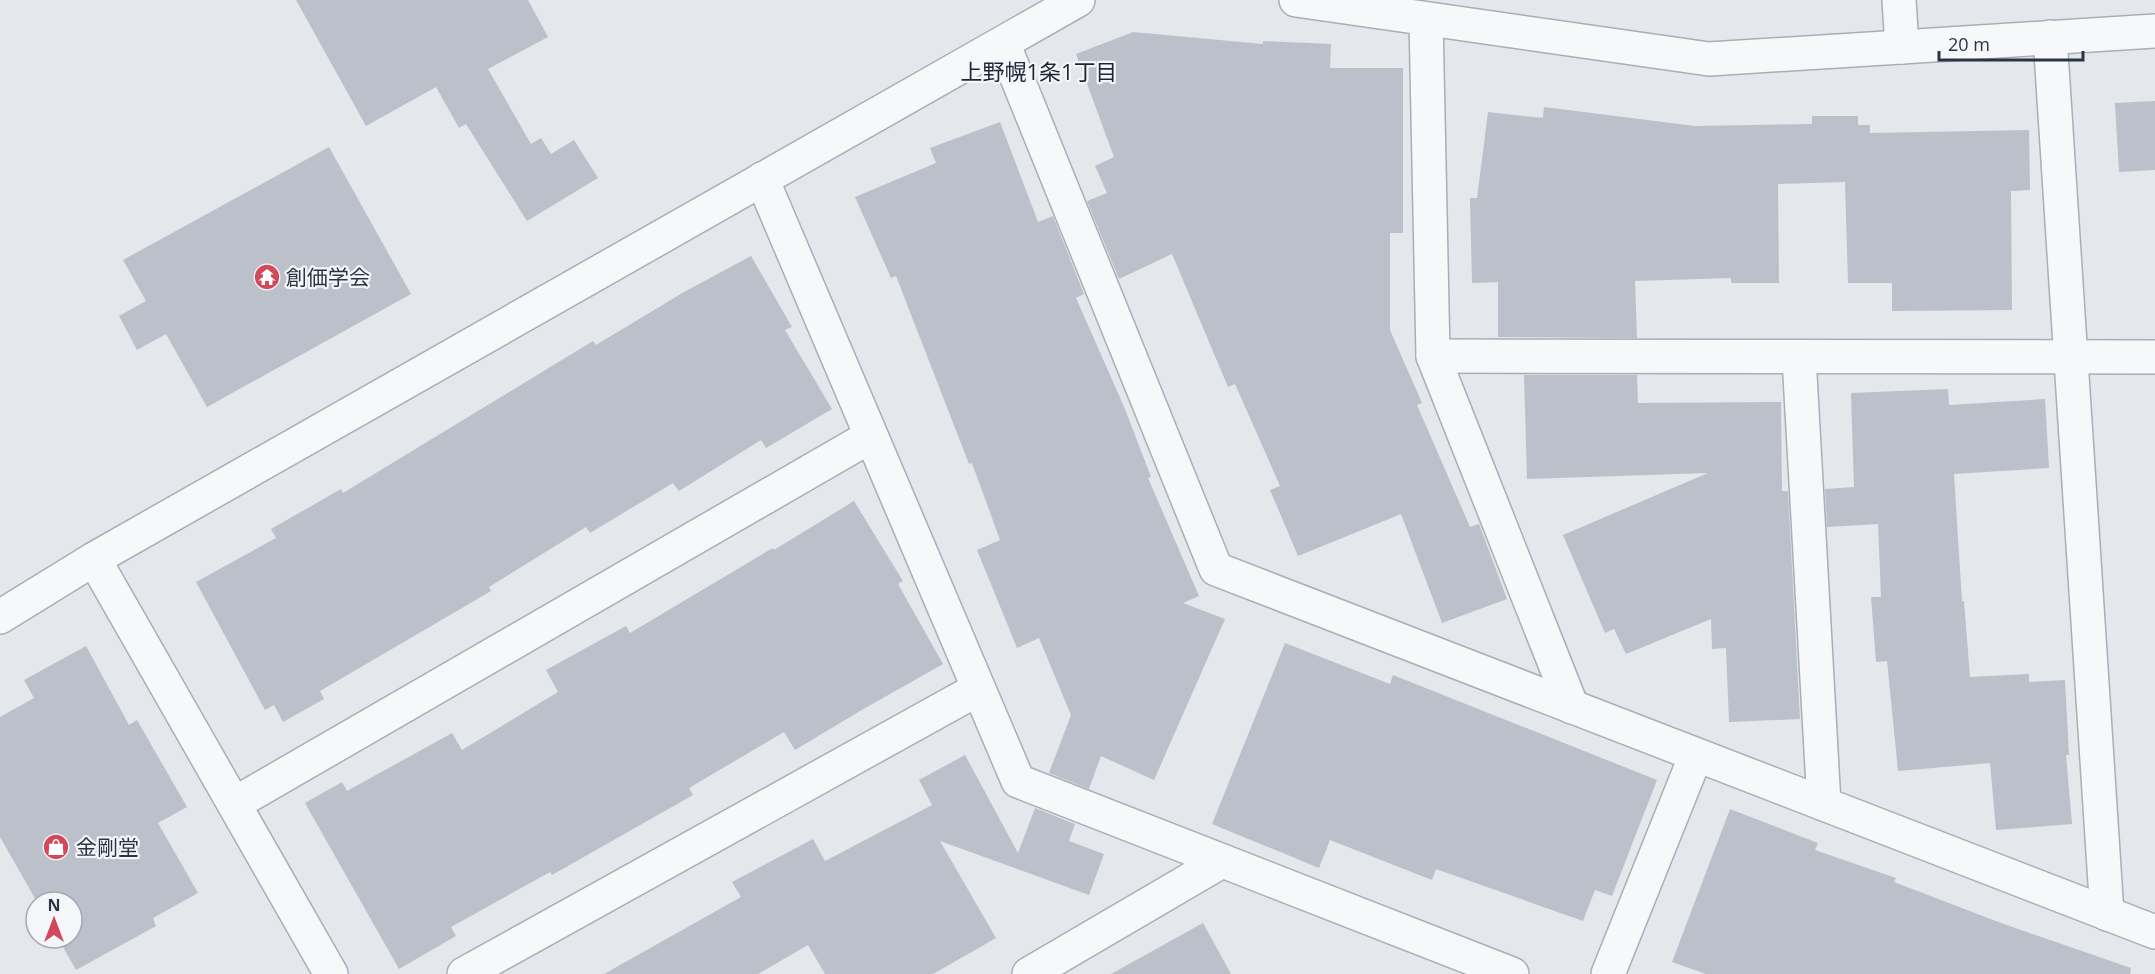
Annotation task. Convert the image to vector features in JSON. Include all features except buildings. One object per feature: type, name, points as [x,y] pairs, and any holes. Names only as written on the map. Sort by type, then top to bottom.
[{"type":"street","points":[[0,617],[94,559],[1078,0]]},
{"type":"street","points":[[1296,0],[1709,59],[2155,32]]},
{"type":"street","points":[[1899,0],[1902,47]]},
{"type":"street","points":[[1426,19],[1433,356],[1572,707]]},
{"type":"street","points":[[2050,37],[2107,914]]},
{"type":"street","points":[[1003,43],[1216,569],[2155,933]]},
{"type":"street","points":[[762,179],[1018,781],[1512,974]]},
{"type":"street","points":[[1433,356],[2155,357]]},
{"type":"street","points":[[1799,357],[1824,804]]},
{"type":"street","points":[[234,804],[871,436]]},
{"type":"street","points":[[94,559],[331,974]]},
{"type":"street","points":[[464,974],[978,689]]},
{"type":"street","points":[[1608,974],[1696,755]]},
{"type":"street","points":[[1029,974],[1222,861]]},
{"type":"place","name":"創価学会","points":[[267,277]]},
{"type":"place","name":"金剛堂","points":[[56,847]]},
{"type":"district","name":"上野幌1条1丁目","points":[[1039,71]]}]
